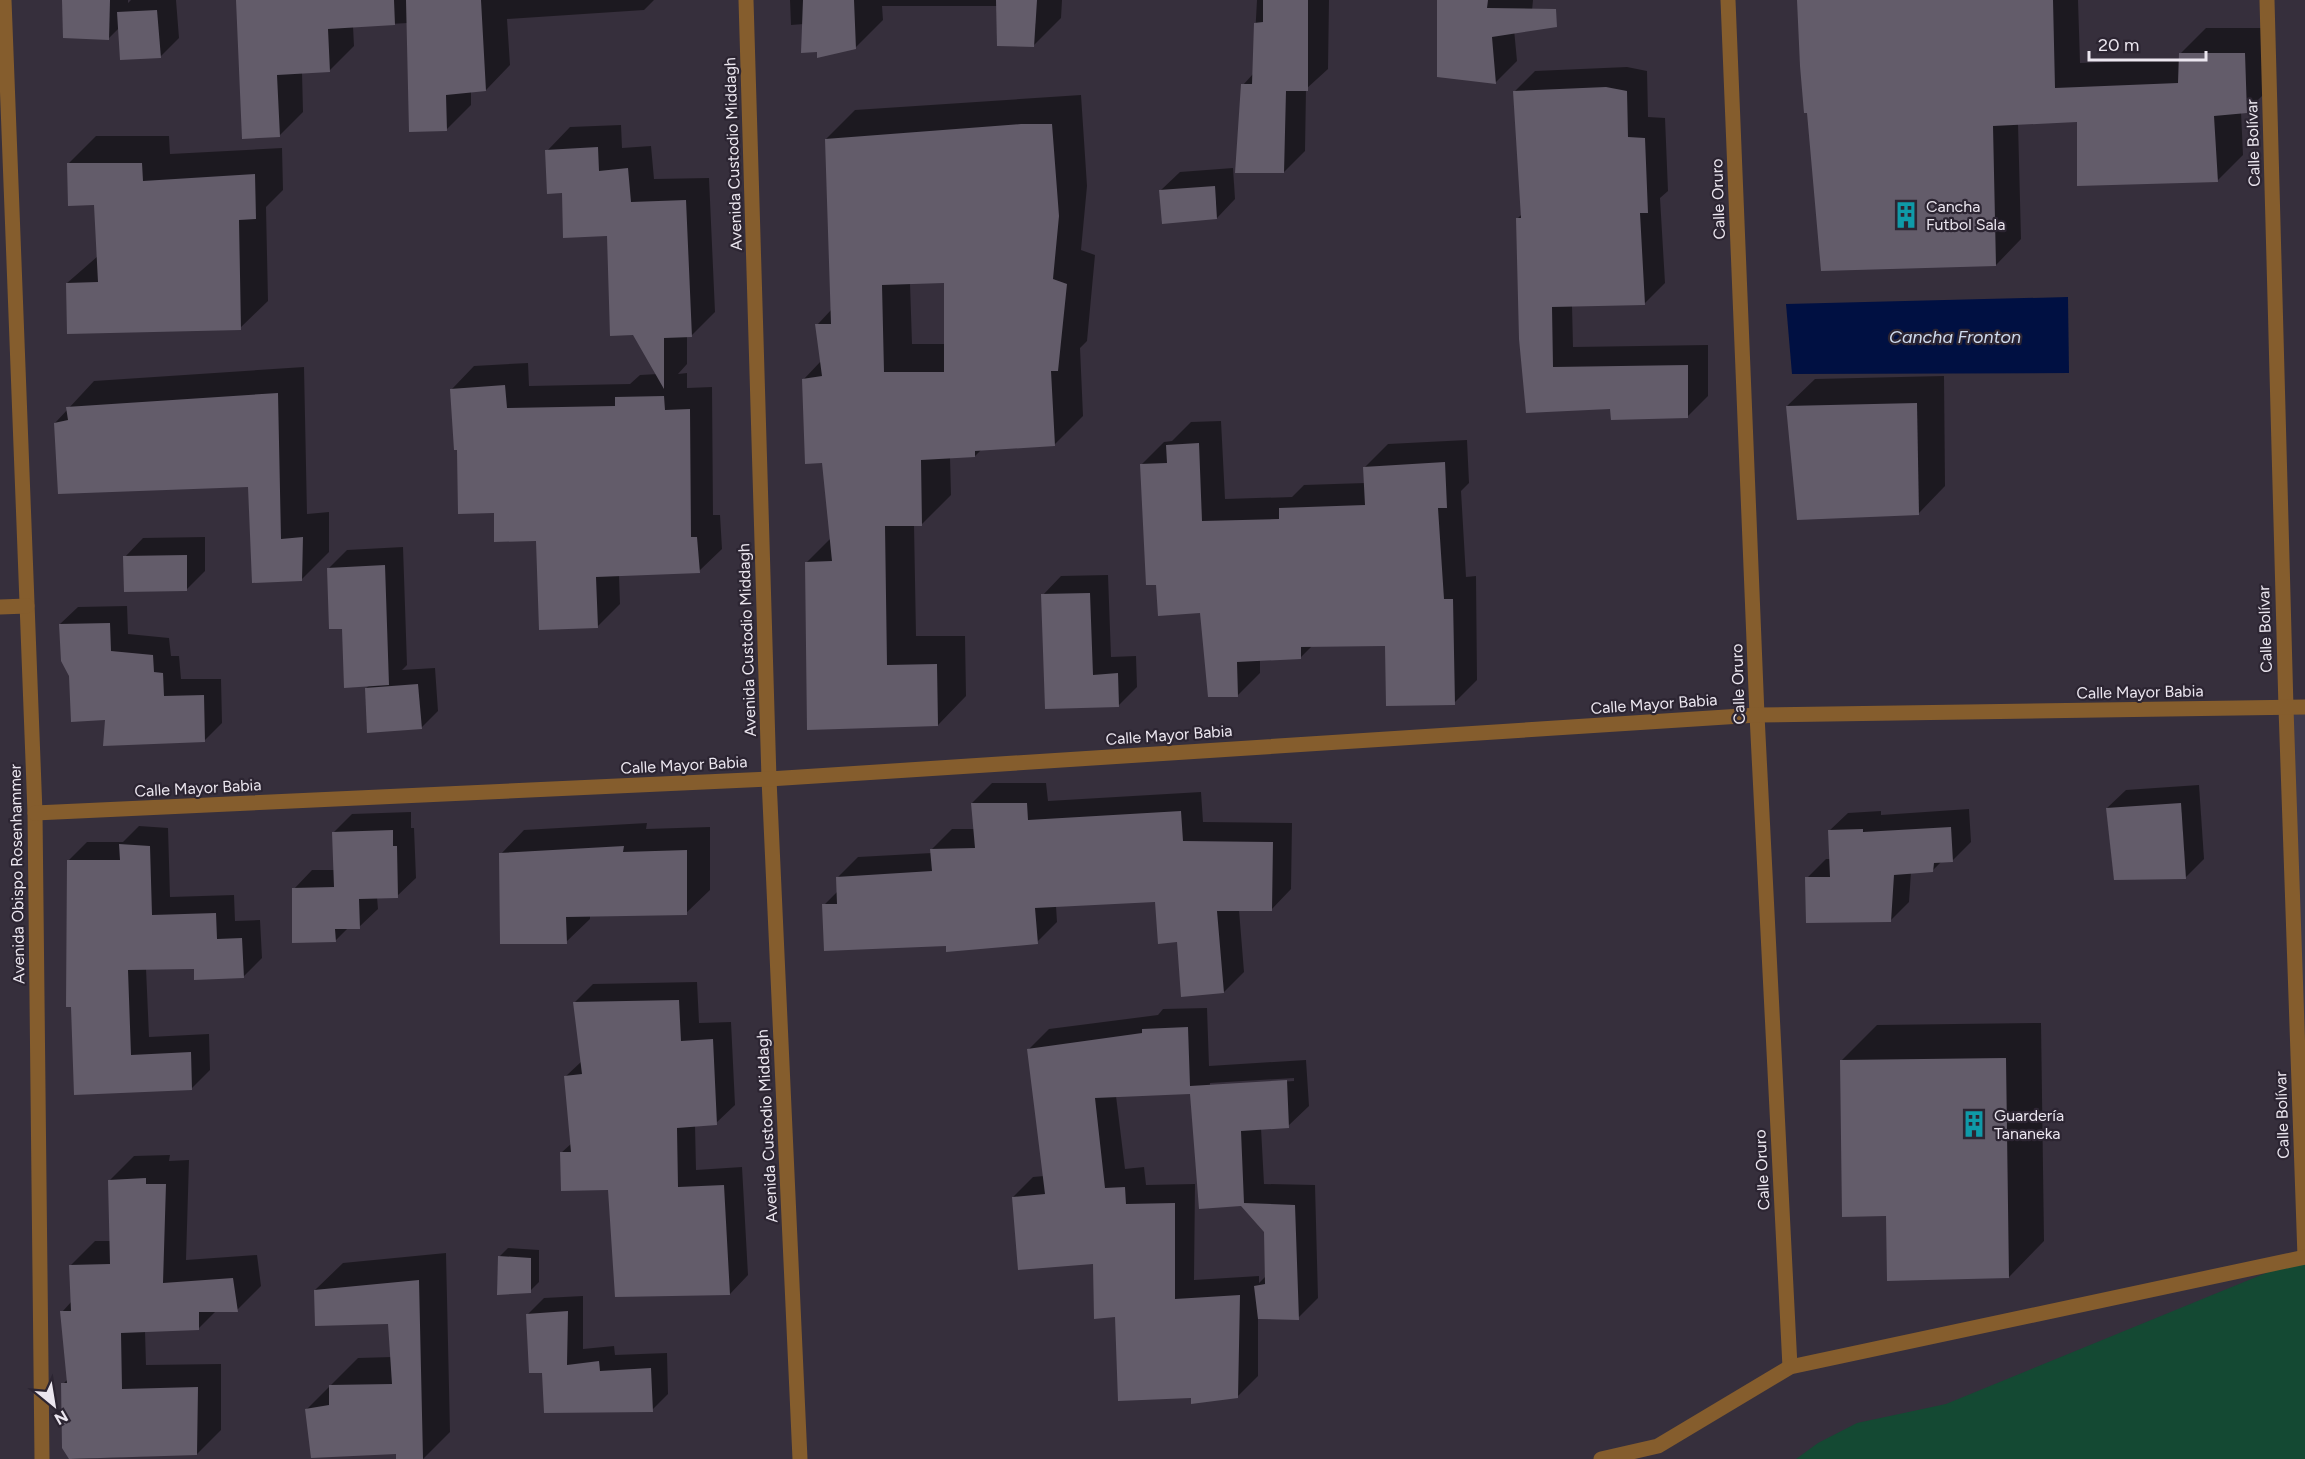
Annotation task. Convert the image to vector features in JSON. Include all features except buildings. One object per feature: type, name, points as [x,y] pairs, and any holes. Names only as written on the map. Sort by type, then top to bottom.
[{"type":"street","name":"Avenida Obispo Rosenhammer","points":[[4,0],[35,813],[42,1459]]},
{"type":"street","name":"Avenida Custodio Middagh","points":[[746,0],[769,779],[800,1459]]},
{"type":"street","name":"Calle Oruro","points":[[1728,0],[1757,715],[1790,1367]]},
{"type":"street","name":"Calle Bolívar","points":[[2267,0],[2286,708],[2305,1257]]},
{"type":"street","points":[[0,607],[27,606]]},
{"type":"street","name":"Calle Mayor Babia","points":[[35,813],[769,779],[1757,715],[2305,707]]},
{"type":"street","points":[[1600,1459],[1654,1452],[1790,1367],[2305,1257]]},
{"type":"shaded area","points":[[2305,707],[2305,1257],[2286,708]]},
{"type":"green space","points":[[2305,1257],[2305,1459],[1796,1459],[1818,1443],[1857,1423],[1946,1404]]},
{"type":"water","name":"Cancha Fronton","points":[[2068,297],[2069,373],[1792,374],[1786,304]]},
{"type":"place","name":"Cancha Futbol Sala","points":[[1906,215]]},
{"type":"place","name":"Guardería Tananeka","points":[[1974,1124]]}]
